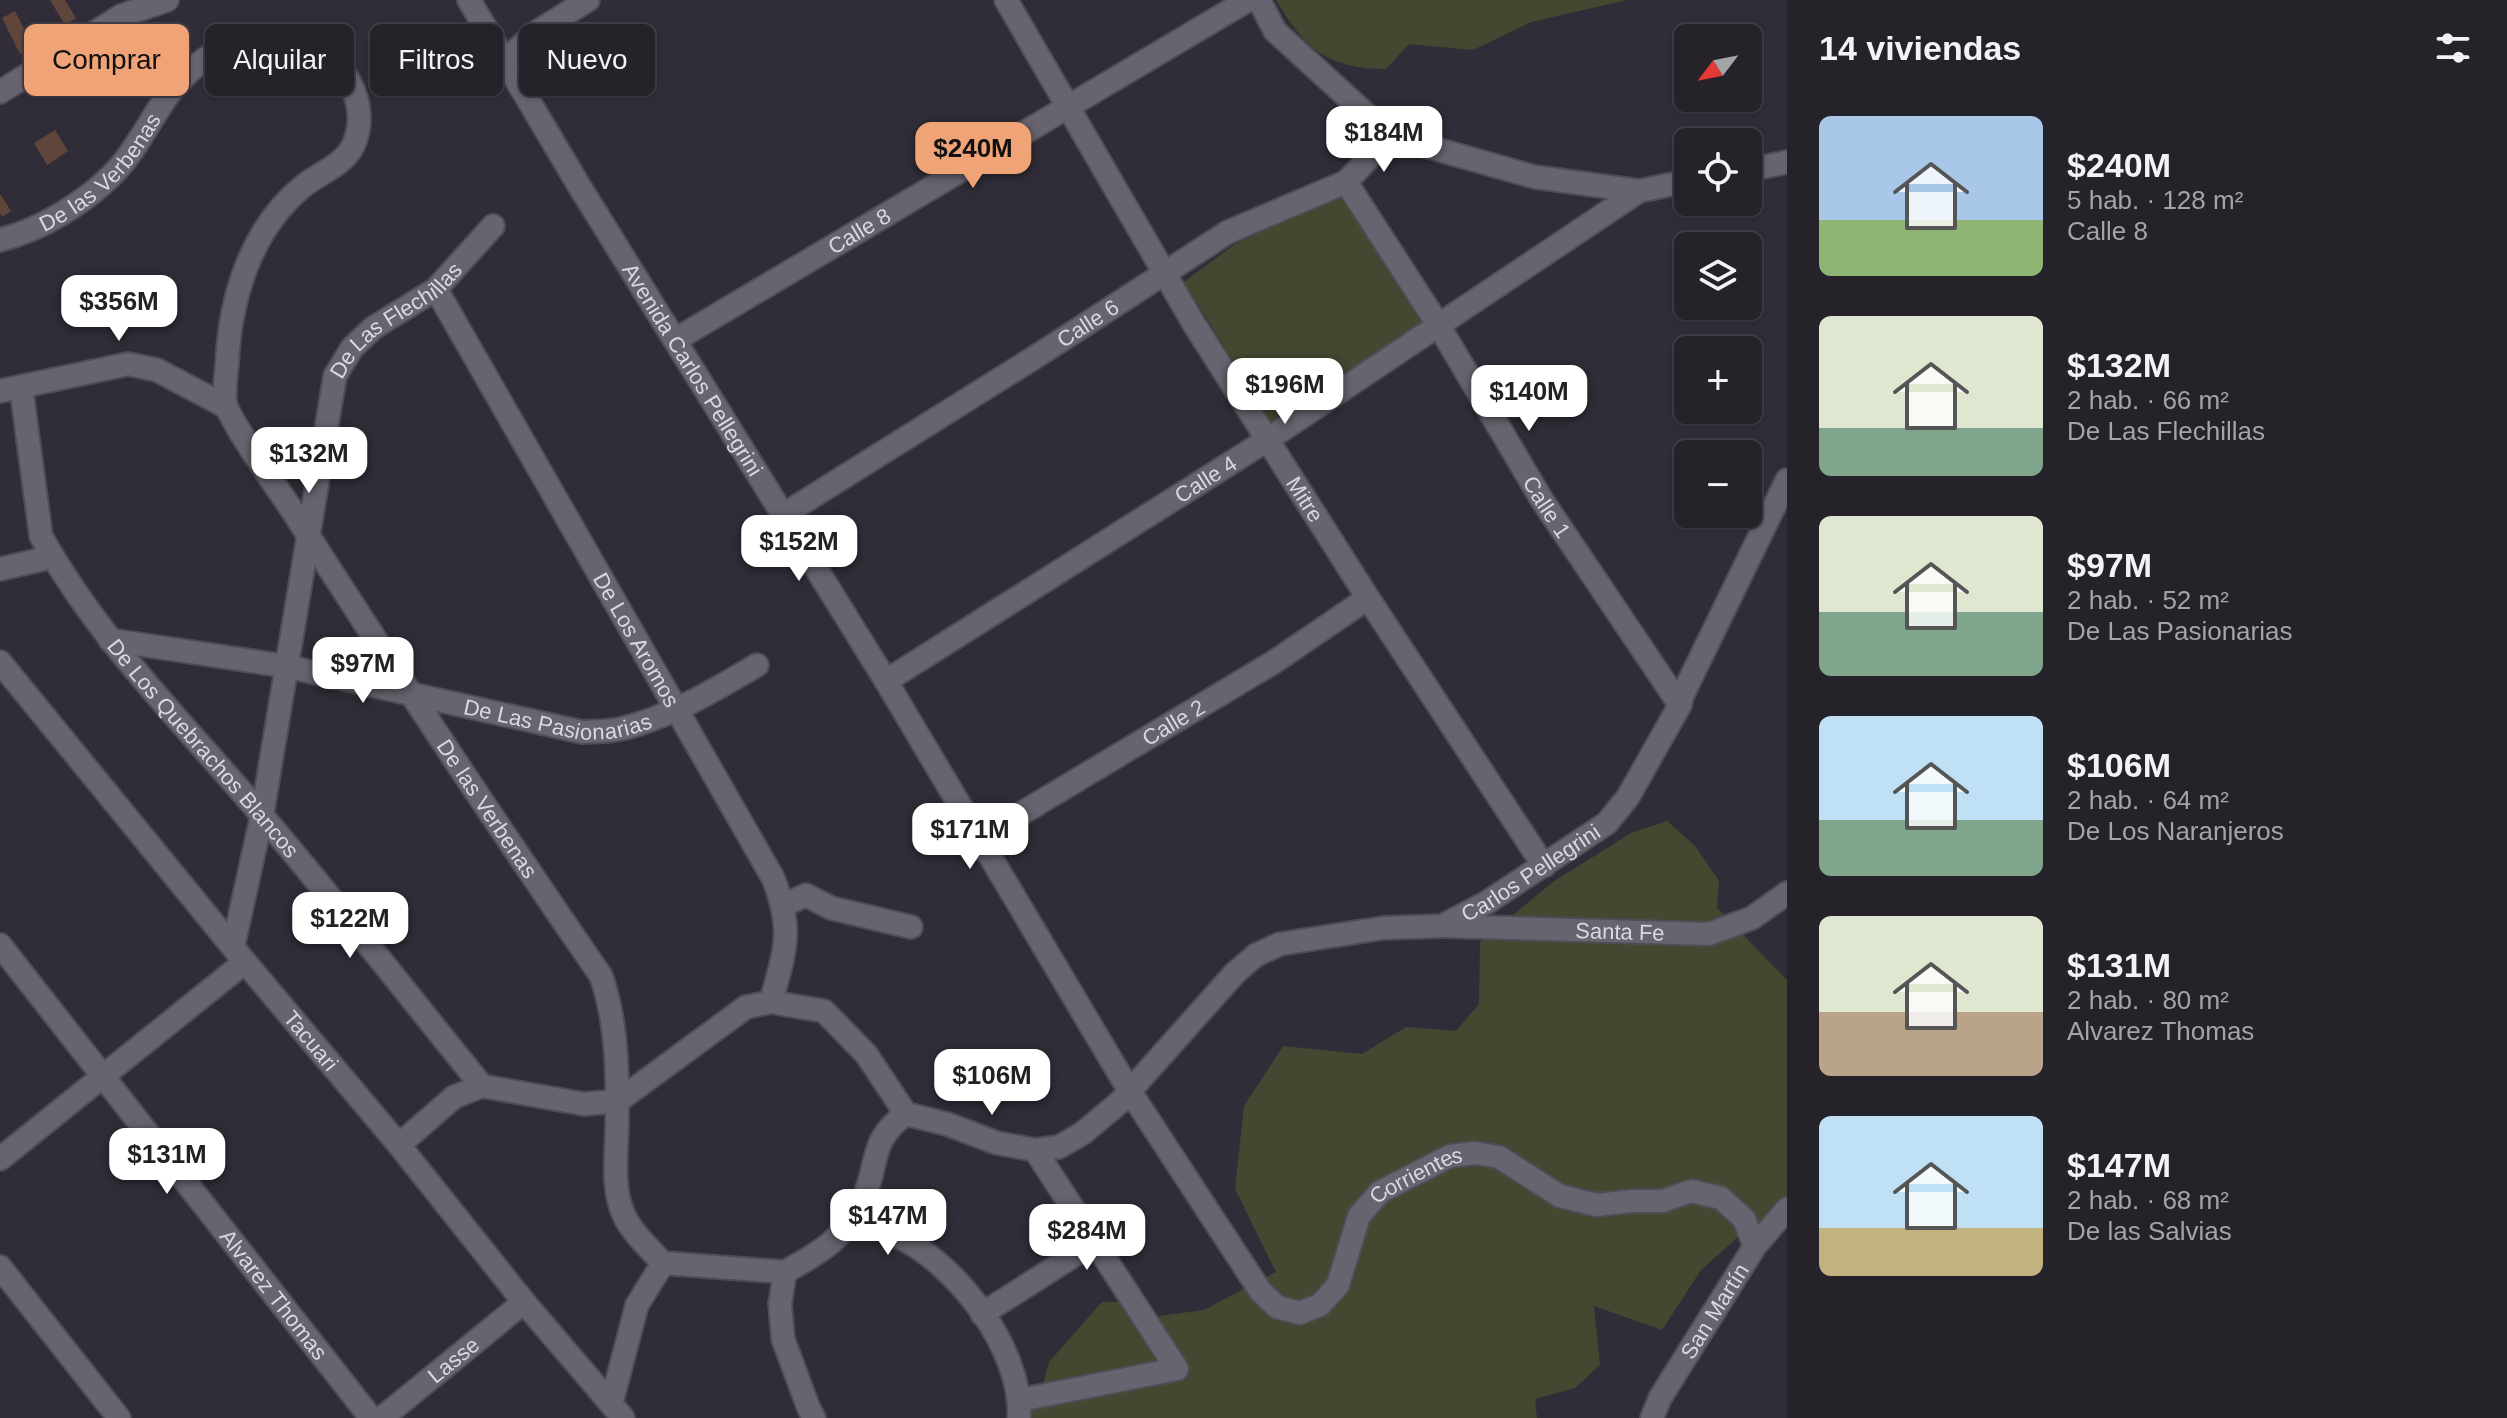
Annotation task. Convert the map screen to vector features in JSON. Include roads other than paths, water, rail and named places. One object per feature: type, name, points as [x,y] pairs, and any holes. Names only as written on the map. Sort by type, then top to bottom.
[{"type":"street","points":[[0,92],[121,16],[167,0]]},
{"type":"street","name":"Avenida Carlos Pellegrini","points":[[469,0],[561,156],[886,681],[1129,1090]]},
{"type":"street","points":[[507,60],[532,35],[588,0]]},
{"type":"street","name":"Mitre","points":[[1006,0],[1194,324],[1368,598],[1544,866]]},
{"type":"street","name":"Calle 8","points":[[675,340],[1248,0]]},
{"type":"street","points":[[1259,0],[1275,31],[1390,136],[1535,177],[1639,191],[1674,184]]},
{"type":"street","name":"De las Verbenas","points":[[0,240],[25,234],[91,194],[117,170],[171,92],[196,66],[226,47],[252,36],[281,36],[319,51],[348,78],[361,115],[353,147],[339,162],[301,188],[277,213],[256,244],[239,283],[228,331],[225,406],[408,691],[601,976],[611,1004],[618,1101],[616,1188],[624,1216],[663,1263]]},
{"type":"street","name":"Calle 6","points":[[783,515],[1228,232],[1346,182],[1390,136]]},
{"type":"street","points":[[1762,167],[1787,162]]},
{"type":"street","name":"Calle 1","points":[[1346,182],[1439,326],[1542,500],[1680,705]]},
{"type":"street","name":"Calle 4","points":[[886,681],[1267,440],[1639,191]]},
{"type":"street","name":"De Las Flechillas","points":[[239,954],[335,376],[352,348],[373,328],[436,289],[493,226]]},
{"type":"street","name":"De Los Aromos","points":[[436,289],[773,878],[784,905],[786,945],[771,1002]]},
{"type":"street","points":[[10,389],[128,364],[157,370],[225,406]]},
{"type":"street","name":"De Los Quebrachos Blancos","points":[[10,389],[41,536],[52,557],[110,640],[262,815],[482,1086]]},
{"type":"street","name":"Carlos Pellegrini","points":[[1035,1150],[1059,1147],[1083,1133],[1120,1102],[1235,973],[1256,955],[1280,944],[1369,930],[1442,926],[1544,866],[1607,823],[1628,797],[1680,705],[1787,480]]},
{"type":"street","points":[[0,569],[52,557]]},
{"type":"street","name":"Calle 2","points":[[985,851],[1012,819],[1274,662],[1368,598]]},
{"type":"street","name":"De Las Pasionarias","points":[[110,640],[285,666],[582,732],[617,730],[647,721],[720,687],[757,665]]},
{"type":"street","name":"Tacuari","points":[[0,662],[399,1145],[524,1302],[617,1411]]},
{"type":"street","name":"Santa Fe","points":[[1442,926],[1709,934],[1752,918],[1787,893]]},
{"type":"street","points":[[784,905],[806,895],[831,908],[911,927]]},
{"type":"street","name":"Alvarez Thomas","points":[[0,945],[371,1418]]},
{"type":"street","points":[[0,1159],[102,1077],[239,954]]},
{"type":"street","points":[[399,1145],[454,1097],[482,1086],[584,1104],[618,1101],[746,1007],[771,1002],[824,1011],[866,1054],[906,1114],[947,1124],[997,1143],[1035,1150],[1177,1369],[1019,1409],[1001,1342],[967,1292],[936,1262],[908,1241],[873,1225],[847,1226]]},
{"type":"street","name":"Corrientes","points":[[1129,1090],[1261,1292],[1277,1307],[1300,1313],[1320,1305],[1338,1285],[1359,1216],[1380,1192],[1450,1156],[1475,1153],[1499,1157],[1560,1196],[1597,1205],[1663,1201],[1691,1191],[1721,1198],[1744,1219],[1755,1246]]},
{"type":"street","points":[[617,1411],[637,1305],[663,1263],[785,1272],[829,1246],[847,1226],[864,1198],[888,1126],[906,1114]]},
{"type":"street","name":"San Martín","points":[[1652,1418],[1660,1398],[1755,1246],[1787,1209]]},
{"type":"street","points":[[982,1314],[1095,1242]]},
{"type":"street","points":[[0,1267],[119,1418]]},
{"type":"street","points":[[785,1272],[780,1304],[783,1339],[814,1418]]},
{"type":"street","name":"Lasse","points":[[382,1418],[524,1302]]}]
